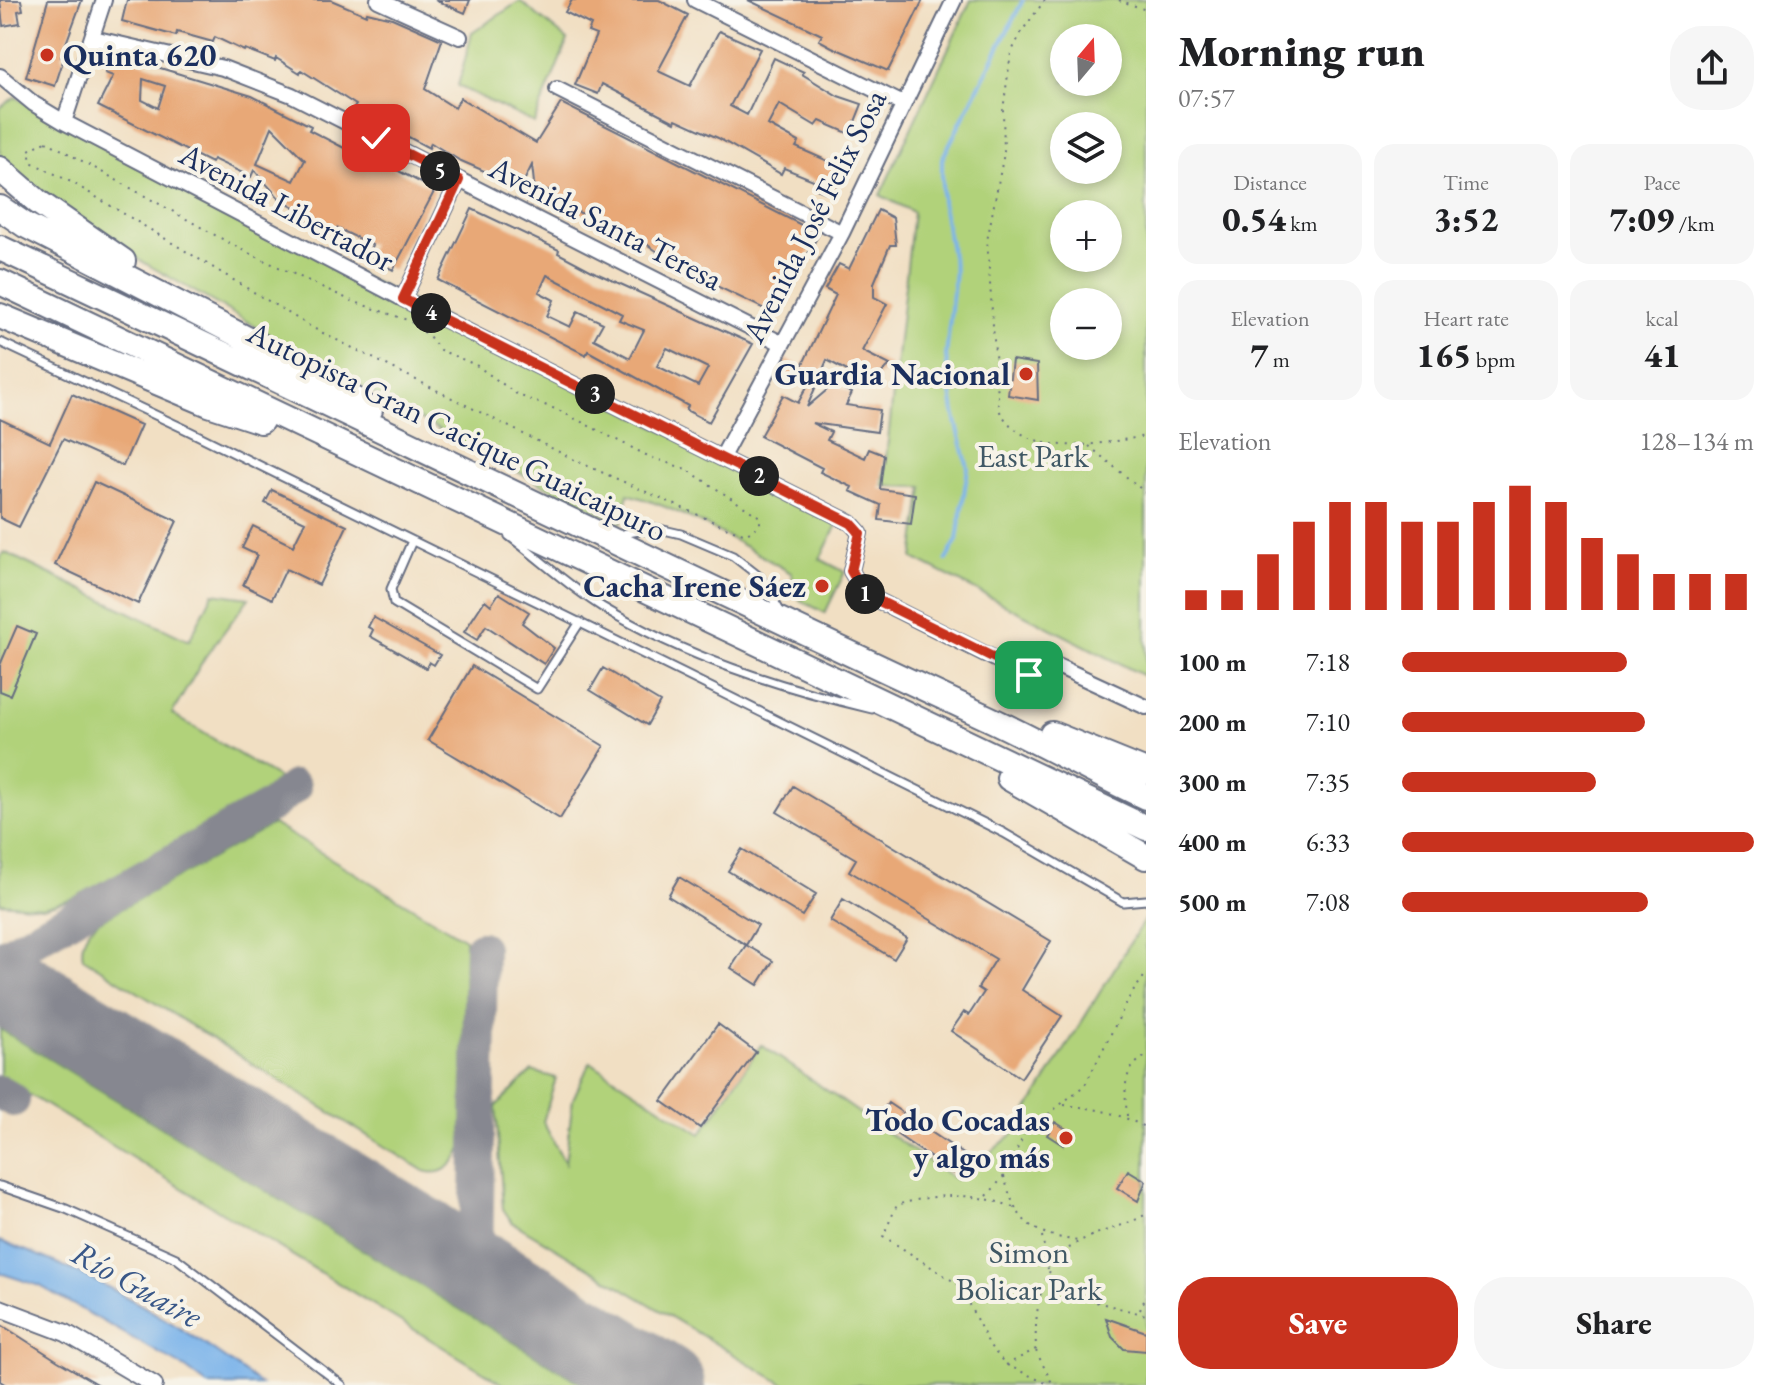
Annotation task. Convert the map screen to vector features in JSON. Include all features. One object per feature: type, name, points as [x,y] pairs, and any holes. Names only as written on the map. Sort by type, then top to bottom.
[{"type":"highway","points":[[0,169],[38,202],[123,261],[168,299]]},
{"type":"highway","points":[[0,208],[323,378],[428,450]]},
{"type":"highway","name":"Autopista Gran Cacique Guaicaipuro","points":[[0,248],[428,450],[790,627],[987,717],[1146,797]]},
{"type":"highway","name":"Autopista Gran Cacique Guaicaipuro","points":[[0,282],[1146,828]]},
{"type":"highway","points":[[0,316],[209,404],[339,445]]},
{"type":"highway","points":[[987,717],[1038,729],[1146,772]]},
{"type":"highway","points":[[962,740],[993,770],[1146,857]]},
{"type":"street","points":[[64,122],[104,0]]},
{"type":"street","points":[[378,0],[460,37]]},
{"type":"street","points":[[695,0],[903,104]]},
{"type":"street","name":"Avenida José Felix Sosa","points":[[722,457],[842,233],[954,0]]},
{"type":"street","name":"Avenida Santa Teresa","points":[[93,38],[237,73],[292,95],[781,343]]},
{"type":"street","name":"Avenida Libertador","points":[[0,76],[34,104],[64,122],[403,299],[857,527],[859,541],[851,571],[865,594],[1027,675],[1041,664],[1051,663],[1146,707]]},
{"type":"street","points":[[557,89],[842,233]]},
{"type":"street","points":[[403,299],[459,180]]},
{"type":"street","points":[[0,1308],[66,1333],[154,1385]]},
{"type":"lane","points":[[0,342],[580,622],[1004,833],[1123,902],[1146,900]]},
{"type":"lane","points":[[462,502],[573,588],[674,645],[722,667],[894,714],[962,740]]},
{"type":"lane","points":[[605,537],[655,528],[681,534],[733,556],[760,577],[790,627]]},
{"type":"lane","points":[[412,541],[391,589],[394,603],[537,689],[580,622]]},
{"type":"lane","points":[[0,1186],[66,1209],[176,1258],[342,1385]]},
{"type":"path","points":[[1045,0],[1022,31],[1011,53],[1003,110],[1004,153],[987,241],[999,410],[1009,427],[1029,440],[1088,445],[1146,436]]},
{"type":"path","points":[[1119,0],[1146,10]]},
{"type":"path","points":[[46,141],[242,250],[352,301],[410,321],[440,350],[476,365],[518,395],[558,410],[650,457],[707,480],[760,517],[760,525],[747,534],[730,529],[581,463],[313,328],[165,242],[73,183],[31,162],[29,150],[46,141]]},
{"type":"path","points":[[1088,445],[1146,493]]},
{"type":"path","points":[[986,1197],[1004,1176],[1025,1133],[1063,1105],[1090,1076],[1130,996],[1146,974]]},
{"type":"path","points":[[1127,1117],[1125,1086],[1129,1069],[1146,1056]]},
{"type":"path","points":[[1063,1105],[1097,1108],[1127,1117],[1146,1128]]},
{"type":"path","points":[[1004,1176],[1013,1207]]},
{"type":"path","points":[[1051,1385],[1006,1365],[990,1346],[959,1285],[883,1236],[897,1205],[931,1195],[986,1197],[1013,1207],[1042,1235],[1079,1241]]},
{"type":"path","points":[[1051,1385],[1036,1349],[1035,1322],[1041,1288],[1048,1271],[1079,1241],[1145,1216]]},
{"type":"path","points":[[1042,1235],[1048,1271]]},
{"type":"path","points":[[1041,1288],[1146,1315]]},
{"type":"path","points":[[1139,1312],[1146,1296]]},
{"type":"path","points":[[1006,1365],[1036,1349]]},
{"type":"green space","name":"East Park","points":[[971,0],[1146,0],[1146,677],[913,558],[923,487],[883,486],[913,212],[880,195]]},
{"type":"green space","points":[[520,1],[568,40],[534,123],[458,86],[472,33]]},
{"type":"green space","points":[[15,97],[839,521],[820,559],[845,572],[825,613],[800,600],[791,573],[712,529],[671,509],[628,494],[621,523],[402,410],[129,254],[0,161],[0,108]]},
{"type":"green space","points":[[4,552],[189,641],[213,593],[249,598],[205,657],[172,714],[285,782],[74,898],[43,907],[0,903],[0,557]]},
{"type":"green space","points":[[273,824],[465,939],[462,1148],[456,1160],[442,1171],[424,1171],[83,958],[85,938],[98,922]]},
{"type":"green space","name":"Simon Bolicar Park","points":[[1146,917],[1146,1385],[785,1385],[512,1222],[503,1209],[496,1106],[532,1071],[556,1078],[543,1122],[565,1163],[573,1099],[590,1062],[701,1134],[761,1045],[956,1180],[1013,1134]]},
{"type":"green space","points":[[0,1029],[584,1385],[505,1385],[0,1077]]},
{"type":"water","name":"Río Guaire","points":[[0,1241],[70,1269],[136,1302],[200,1341],[261,1385],[208,1385],[187,1369],[40,1286],[0,1273]]},
{"type":"building","points":[[0,0],[21,0],[23,10],[18,11],[20,23],[3,26]]},
{"type":"building","points":[[48,0],[82,0],[61,57],[64,58],[55,86],[26,77]]},
{"type":"building","points":[[127,0],[331,0],[366,15],[367,12],[392,18],[442,40],[425,89],[455,108],[460,98],[536,143],[561,103],[819,234],[799,270],[796,269],[775,314],[706,281],[675,260],[673,264],[656,256],[658,252],[626,230],[623,237],[602,228],[605,223],[551,201],[558,189],[535,192],[532,165],[521,187],[459,160],[431,143],[429,148],[354,108],[356,105],[276,58],[275,61],[244,51],[215,37],[213,42],[177,32],[176,36],[122,21]]},
{"type":"building","points":[[435,0],[470,0],[465,13]]},
{"type":"building","points":[[572,0],[659,0],[688,15],[658,71],[690,86],[719,31],[760,49],[730,106],[747,115],[774,58],[804,72],[802,74],[838,96],[862,104],[850,134],[820,121],[816,126],[779,104],[768,125],[799,142],[796,147],[844,168],[834,195],[813,188],[816,181],[784,168],[781,174],[718,138],[676,119],[675,122],[602,84],[598,94],[575,85],[596,35],[588,32],[591,25],[565,12]]},
{"type":"building","points":[[748,0],[923,0],[888,71],[832,47],[819,40],[822,35]]},
{"type":"building","points":[[111,53],[252,96],[311,126],[309,130],[346,149],[349,145],[435,190],[393,270],[367,256],[372,245],[337,228],[334,235],[304,219],[306,213],[280,199],[254,170],[251,177],[213,159],[211,163],[98,106],[113,76],[105,73]],"holes":[[[143,79],[165,86],[158,108],[142,100]],[[272,127],[305,160],[294,181],[257,164]]]},
{"type":"building","points":[[472,209],[559,250],[558,253],[594,272],[753,344],[709,422],[686,410],[688,406],[588,351],[586,355],[438,280]],"holes":[[[547,275],[622,314],[619,320],[644,330],[630,358],[594,339],[603,323],[578,311],[570,327],[547,316],[554,300],[539,292]],[[667,348],[708,368],[698,386],[657,366]]]},
{"type":"building","points":[[878,210],[893,218],[896,245],[890,245],[874,283],[874,297],[887,304],[862,351],[890,365],[875,379],[838,382],[849,372],[827,360],[807,407],[834,384],[852,393],[846,405],[880,410],[877,432],[812,423],[831,432],[827,440],[865,458],[869,449],[884,455],[880,489],[915,494],[911,524],[879,520],[881,505],[850,491],[852,487],[820,472],[822,468],[760,436],[783,395],[798,403],[809,383],[780,371],[786,359],[802,366],[836,295],[825,289],[839,264],[849,269]]},
{"type":"building","points":[[1012,360],[1037,364],[1038,400],[1008,395]]},
{"type":"building","points":[[72,394],[141,425],[123,466],[63,439],[19,527],[0,518],[0,419],[50,443]]},
{"type":"building","points":[[94,482],[177,521],[138,604],[55,565]]},
{"type":"building","points":[[272,490],[347,526],[319,585],[286,569],[272,599],[243,585],[257,555],[242,548],[253,526],[293,546],[305,522],[265,503]]},
{"type":"building","points":[[499,593],[529,612],[522,623],[554,648],[544,664],[486,626],[477,640],[464,632],[485,600],[491,605]]},
{"type":"building","points":[[373,617],[440,655],[434,665],[429,662],[426,668],[370,636],[373,630],[368,627]]},
{"type":"building","points":[[17,626],[36,634],[10,695],[0,691],[0,665]]},
{"type":"building","points":[[472,666],[604,746],[560,819],[428,740]]},
{"type":"building","points":[[603,668],[660,702],[647,725],[590,690]]},
{"type":"building","points":[[793,786],[1051,941],[1022,990],[1062,1016],[1021,1078],[951,1031],[964,1012],[969,1015],[984,992],[978,988],[996,959],[849,871],[856,859],[777,812]]},
{"type":"building","points":[[742,849],[816,894],[802,916],[728,871]]},
{"type":"building","points":[[679,877],[758,925],[746,945],[668,896]]},
{"type":"building","points":[[843,899],[907,938],[894,959],[830,921]]},
{"type":"building","points":[[746,945],[773,961],[758,985],[731,968]]},
{"type":"building","points":[[718,1024],[756,1052],[700,1128],[662,1101]]},
{"type":"building","points":[[888,1103],[965,1155],[953,1173],[876,1120]]},
{"type":"building","points":[[1055,1122],[1071,1132],[1063,1145],[1047,1135]]},
{"type":"building","points":[[1128,1170],[1146,1181],[1138,1201],[1117,1188]]},
{"type":"building","points":[[1106,1318],[1146,1332],[1146,1351],[1124,1349],[1112,1337]]},
{"type":"building","points":[[0,1324],[99,1385],[6,1385],[0,1381]]},
{"type":"waterway","points":[[946,560],[957,540],[968,468],[954,413],[946,356],[955,271],[942,203],[942,159],[1023,0]]},
{"type":"taxiway","points":[[0,958],[270,806],[294,787]]},
{"type":"taxiway","points":[[476,1270],[481,948]]},
{"type":"taxiway","points":[[0,1092],[13,1100]]},
{"type":"runway","points":[[0,980],[664,1385]]},
{"type":"place","name":"Quinta 620","points":[[47,55]]},
{"type":"place","name":"Guardia Nacional","points":[[1026,374]]},
{"type":"place","name":"Cacha Irene Sáez","points":[[822,586]]},
{"type":"place","name":"Todo Cocadas y algo más","points":[[1066,1138]]},
{"type":"route","points":[[376,138],[459,180],[403,299],[851,523],[860,533],[851,571],[865,594],[1029,675]]}]
